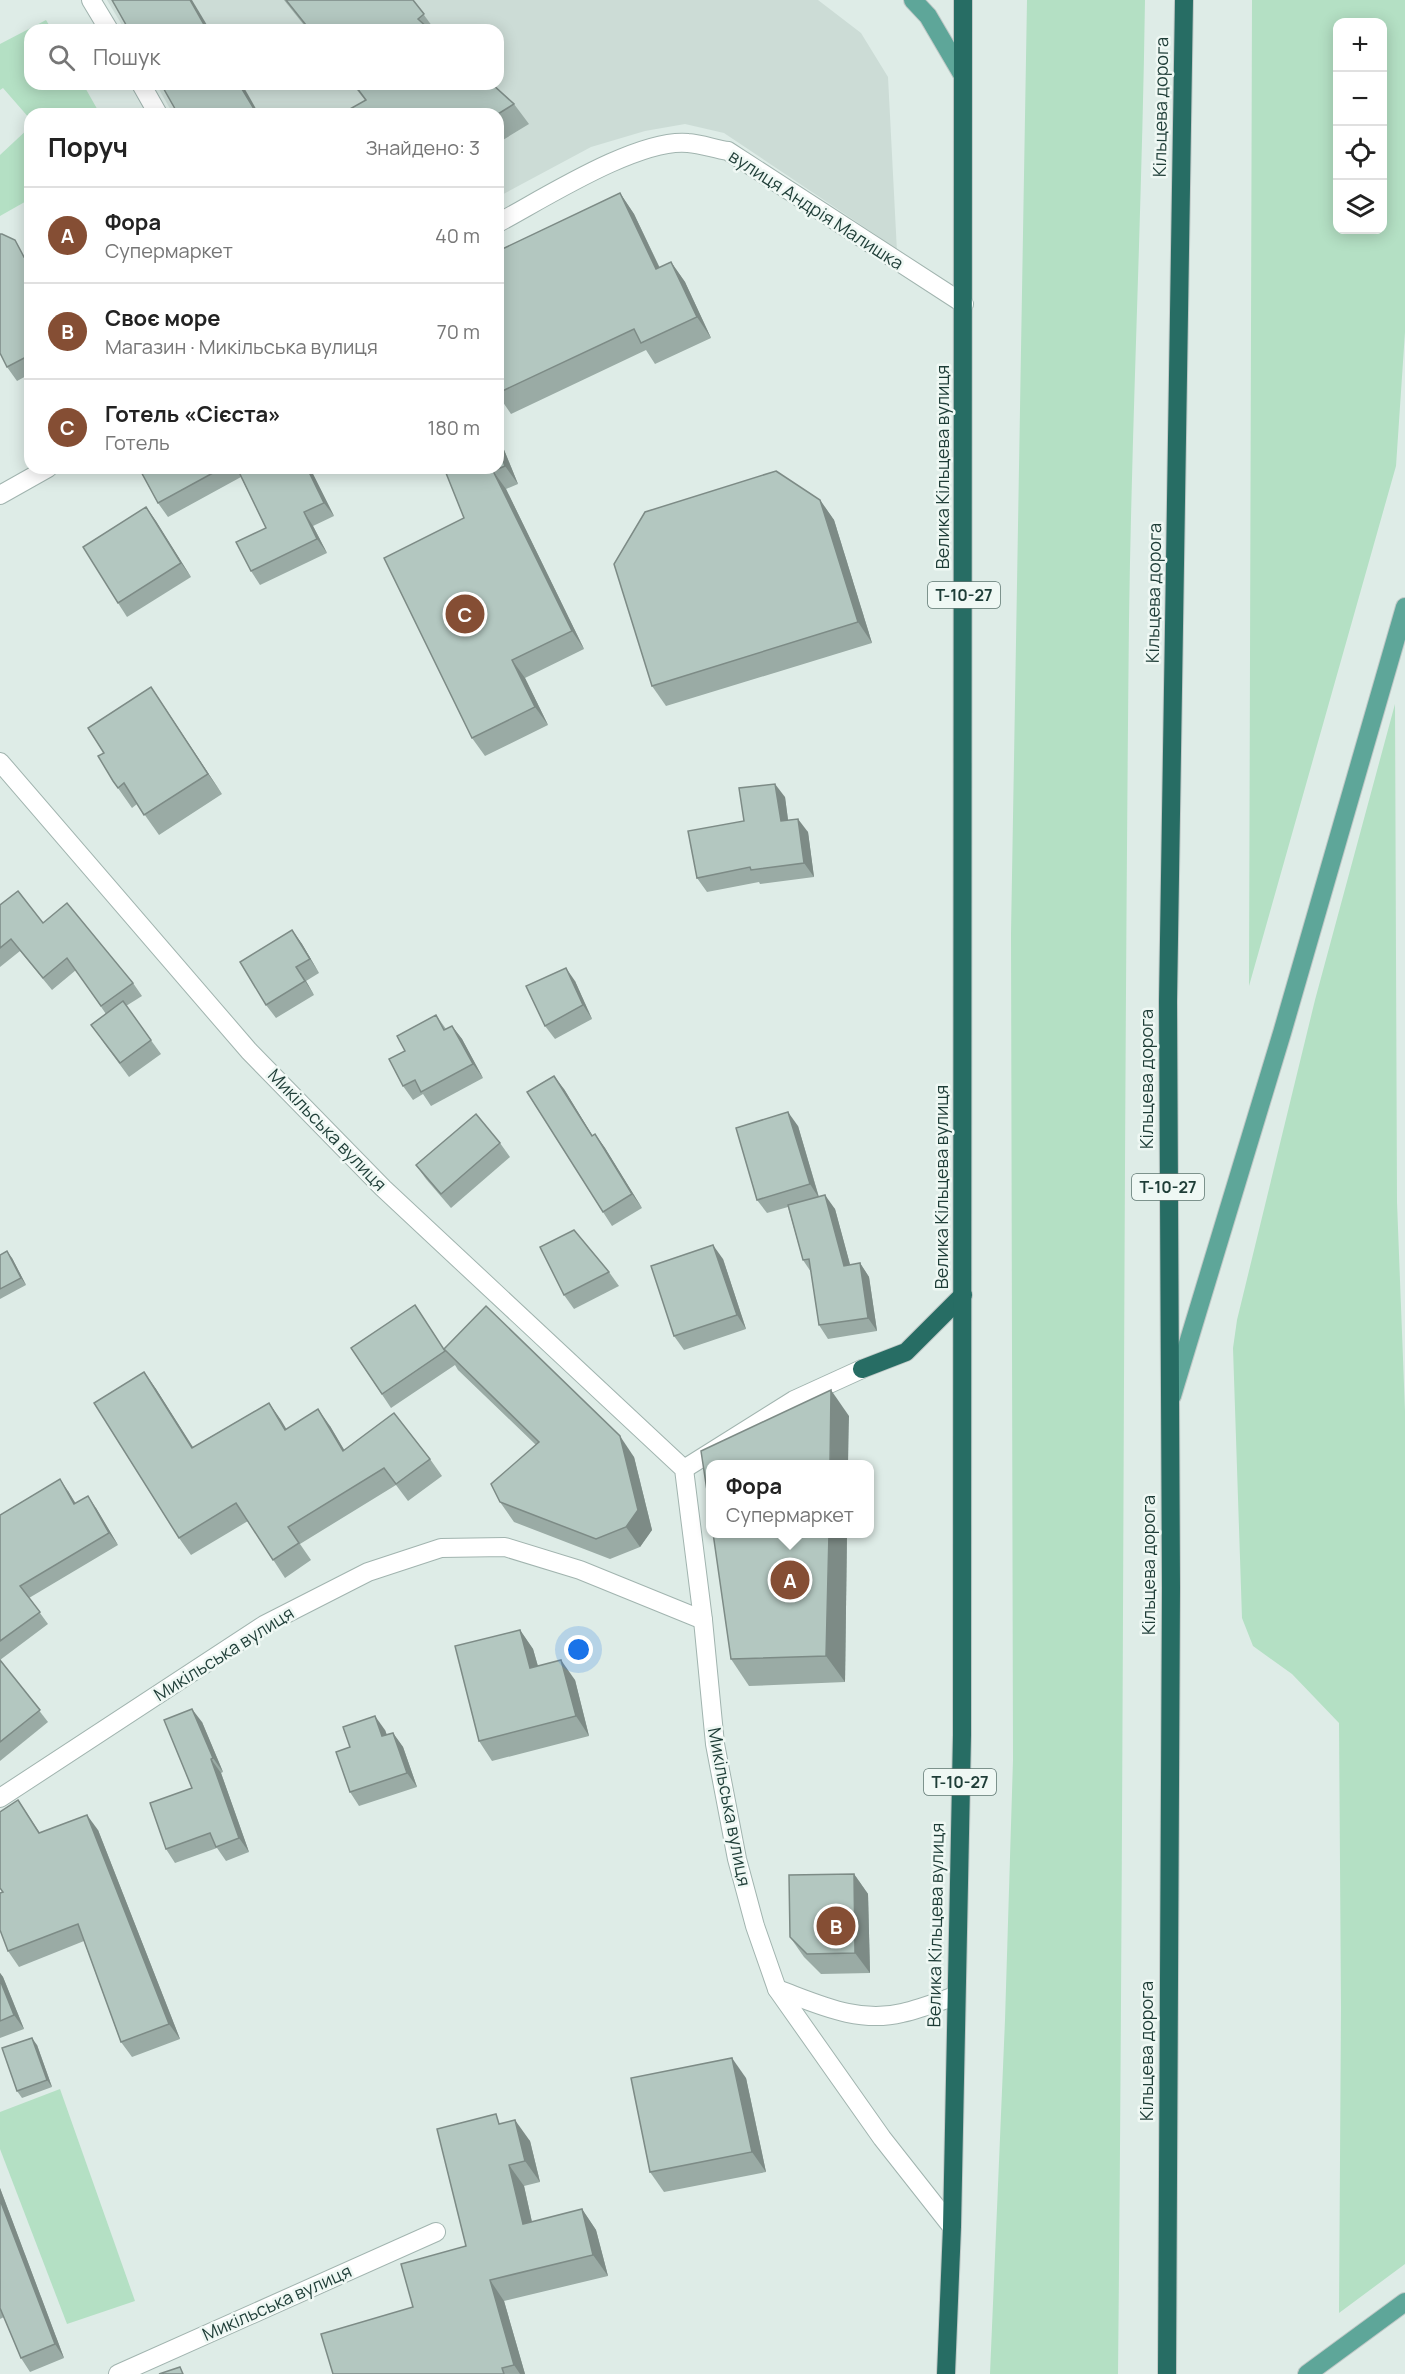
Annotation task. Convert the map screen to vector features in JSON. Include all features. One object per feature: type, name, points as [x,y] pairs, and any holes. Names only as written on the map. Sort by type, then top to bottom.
[{"type":"highway","name":"Велика Кільцева вулиця","points":[[946,2374],[952,2227],[962,1735],[960,1436],[963,1295],[963,0]]},
{"type":"highway","name":"Кільцева дорога","points":[[1167,2374],[1171,1587],[1168,1409],[1168,1002],[1184,0]]},
{"type":"highway","points":[[862,1369],[906,1352],[963,1295]]},
{"type":"main road","points":[[913,0],[928,16],[962,74]]},
{"type":"main road","points":[[1168,1409],[1282,1033],[1405,607]]},
{"type":"main road","points":[[1307,2374],[1405,2302]]},
{"type":"street","points":[[91,0],[105,24]]},
{"type":"street","points":[[144,90],[155,108]]},
{"type":"street","name":"вулиця Андрія Малишка","points":[[504,220],[609,164],[652,148],[686,142],[728,151],[964,304]]},
{"type":"street","points":[[0,495],[37,474]]},
{"type":"street","name":"Микільська вулиця","points":[[0,762],[249,1051],[383,1188],[684,1469],[703,1620],[715,1744],[737,1859],[755,1926],[777,1989],[882,2138],[952,2227]]},
{"type":"street","points":[[684,1469],[794,1400],[862,1369]]},
{"type":"street","name":"Микільська вулиця","points":[[0,1798],[264,1625],[368,1572],[441,1548],[505,1547],[580,1570],[703,1620]]},
{"type":"street","points":[[777,1989],[846,2014],[873,2017],[901,2014],[955,1996]]},
{"type":"street","name":"Микільська вулиця","points":[[118,2374],[436,2232]]},
{"type":"shaded area","points":[[107,0],[818,0],[861,33],[888,77],[897,252],[879,237],[724,133],[685,124],[645,131],[591,147],[504,194],[504,108],[170,108],[159,90],[504,90],[504,24],[121,24]]},
{"type":"green space","points":[[1027,0],[1145,0],[1129,620],[1118,2374],[990,2374],[1013,1760],[1011,934]]},
{"type":"green space","points":[[1252,0],[1405,0],[1405,332],[1396,466],[1249,986]]},
{"type":"green space","points":[[24,31],[24,90],[86,90],[97,108],[24,108],[24,112],[3,88],[0,90],[0,44]]},
{"type":"green space","points":[[24,133],[24,202],[0,216],[0,155]]},
{"type":"green space","points":[[1395,704],[1397,1202],[1405,1411],[1405,2264],[1339,2313],[1341,2007],[1339,1723],[1292,1674],[1253,1646],[1242,1618],[1233,1348],[1237,1320],[1315,1000]]},
{"type":"green space","points":[[60,2089],[135,2301],[67,2324],[0,2149],[0,2112]]},
{"type":"building","points":[[112,0],[190,0],[204,24],[126,24]]},
{"type":"building","points":[[286,0],[413,0],[424,14],[418,19],[423,24],[305,24]]},
{"type":"building","points":[[164,90],[243,90],[253,108],[175,108]]},
{"type":"building","points":[[358,90],[499,90],[514,104],[504,110],[504,108],[352,108],[366,100]]},
{"type":"building","points":[[620,193],[656,269],[671,262],[697,317],[641,343],[634,329],[504,390],[504,248]]},
{"type":"building","points":[[0,234],[2,234],[15,240],[24,257],[24,358],[7,367],[0,353]]},
{"type":"building","points":[[776,471],[820,500],[858,622],[652,686],[614,564],[645,512]]},
{"type":"building","points":[[142,474],[211,474],[158,503]]},
{"type":"building","points":[[240,474],[310,474],[324,503],[304,512],[317,539],[251,571],[236,542],[266,528]]},
{"type":"building","points":[[446,474],[494,474],[572,631],[512,660],[535,707],[472,738],[384,558],[464,518]]},
{"type":"building","points":[[146,507],[181,563],[118,603],[83,547]]},
{"type":"building","points":[[151,687],[208,774],[144,815],[124,783],[118,788],[113,781],[98,756],[104,753],[88,728]]},
{"type":"building","points":[[775,784],[781,821],[798,819],[804,863],[751,870],[750,867],[697,878],[688,831],[744,821],[739,788]]},
{"type":"building","points":[[18,891],[43,923],[67,903],[133,983],[101,1006],[67,958],[43,978],[11,939],[0,948],[0,905]]},
{"type":"building","points":[[292,930],[310,959],[296,967],[305,981],[266,1005],[240,962]]},
{"type":"building","points":[[566,968],[583,1005],[545,1026],[526,986]]},
{"type":"building","points":[[123,1001],[151,1040],[120,1063],[91,1025]]},
{"type":"building","points":[[436,1015],[444,1030],[452,1026],[473,1064],[421,1092],[415,1080],[403,1086],[389,1059],[405,1051],[397,1036]]},
{"type":"building","points":[[554,1076],[592,1136],[595,1134],[632,1194],[603,1212],[527,1092]]},
{"type":"building","points":[[788,1112],[810,1184],[757,1200],[736,1128]]},
{"type":"building","points":[[476,1114],[500,1143],[441,1194],[416,1165]]},
{"type":"building","points":[[825,1195],[844,1266],[860,1263],[868,1318],[819,1325],[809,1259],[803,1260],[788,1205]]},
{"type":"building","points":[[574,1230],[609,1272],[564,1295],[540,1247]]},
{"type":"building","points":[[713,1245],[737,1315],[674,1336],[651,1266]]},
{"type":"building","points":[[7,1251],[21,1278],[0,1289],[0,1255]]},
{"type":"building","points":[[415,1305],[445,1351],[382,1394],[351,1348]]},
{"type":"building","points":[[486,1306],[620,1436],[638,1510],[626,1527],[596,1539],[500,1502],[491,1484],[539,1442],[444,1349]]},
{"type":"building","points":[[144,1372],[192,1448],[269,1403],[285,1430],[318,1409],[343,1451],[394,1413],[430,1459],[396,1484],[384,1468],[288,1527],[299,1543],[273,1560],[236,1503],[179,1538],[94,1403]]},
{"type":"building","points":[[831,1390],[830,1460],[706,1460],[706,1484],[701,1451]]},
{"type":"building","points":[[60,1479],[74,1504],[88,1496],[109,1533],[20,1586],[40,1612],[0,1641],[0,1515]]},
{"type":"building","points":[[714,1538],[829,1538],[826,1656],[731,1659]]},
{"type":"building","points":[[520,1630],[530,1668],[561,1660],[576,1716],[479,1741],[455,1646]]},
{"type":"building","points":[[0,1660],[40,1710],[0,1742]]},
{"type":"building","points":[[192,1709],[213,1758],[211,1759],[239,1838],[216,1847],[210,1833],[166,1849],[150,1803],[192,1788],[164,1720]]},
{"type":"building","points":[[375,1716],[382,1736],[393,1733],[407,1773],[350,1792],[336,1752],[350,1747],[343,1727]]},
{"type":"building","points":[[18,1800],[39,1833],[87,1815],[169,2024],[121,2042],[78,1924],[8,1951],[0,1930],[0,1893],[3,1892],[0,1888],[0,1812]]},
{"type":"building","points":[[854,1874],[855,1953],[807,1954],[790,1937],[789,1875]]},
{"type":"building","points":[[0,1980],[14,2015],[0,2021]]},
{"type":"building","points":[[32,2038],[47,2080],[17,2091],[2,2048]]},
{"type":"building","points":[[732,2058],[752,2152],[650,2172],[631,2078]]},
{"type":"building","points":[[496,2114],[499,2124],[515,2120],[525,2161],[509,2165],[523,2224],[582,2209],[593,2255],[490,2280],[514,2365],[502,2368],[504,2374],[333,2374],[321,2334],[413,2307],[401,2264],[466,2246],[437,2129]]},
{"type":"building","points":[[0,2200],[55,2344],[21,2358],[0,2308]]},
{"type":"building","points":[[180,2367],[183,2374],[159,2374]]},
{"type":"place","name":"Готель «Сієста»","points":[[465,614]]},
{"type":"place","name":"Фора","points":[[790,1580]]},
{"type":"place","name":"Своє море","points":[[836,1926]]}]
